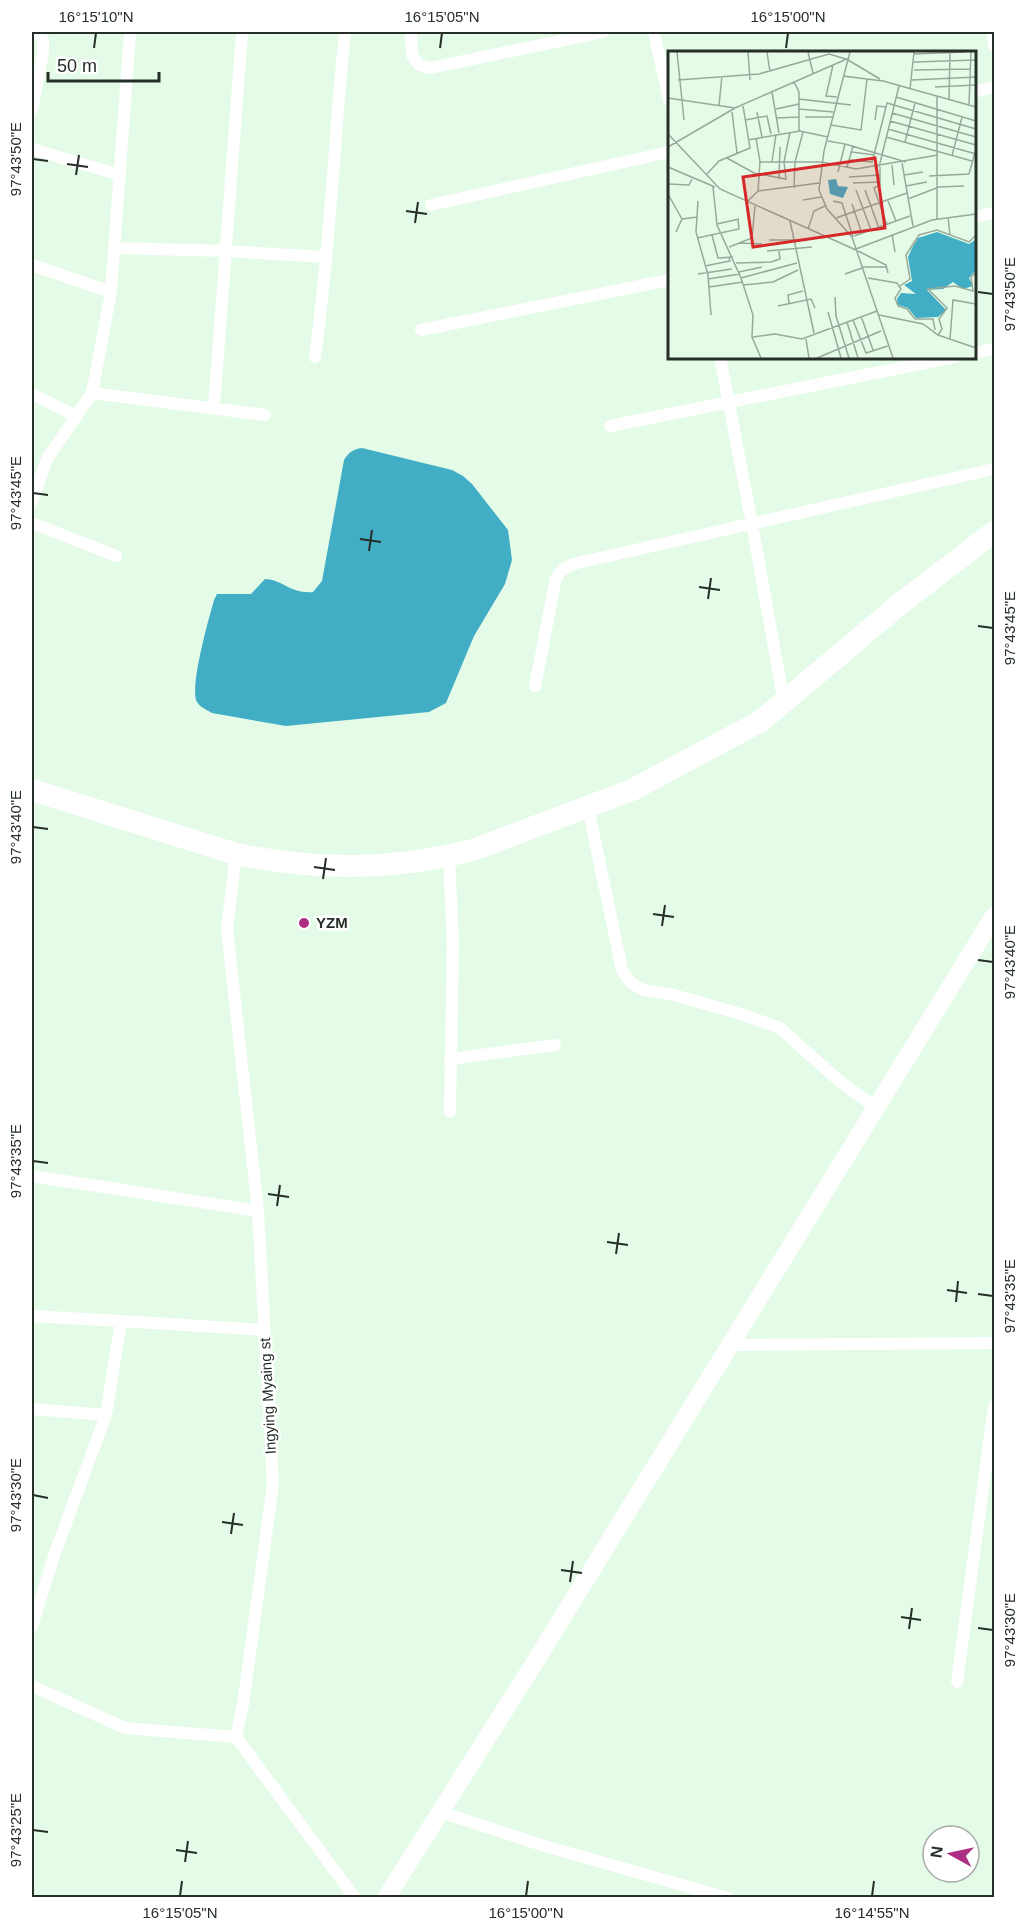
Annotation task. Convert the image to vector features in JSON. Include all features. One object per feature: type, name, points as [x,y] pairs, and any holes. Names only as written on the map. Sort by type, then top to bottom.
[{"type":"highway","points":[[32,790],[236,854],[268,860],[339,867],[383,866],[473,850],[633,790],[761,721],[901,603],[994,532]]},
{"type":"main road","points":[[386,1898],[535,1662],[994,916]]},
{"type":"street","points":[[32,501],[47,459],[92,393],[111,292],[130,32]]},
{"type":"street","points":[[214,408],[242,32]]},
{"type":"street","points":[[315,357],[326,258],[345,32]]},
{"type":"street","points":[[411,32],[412,55],[419,65],[430,68],[603,32]]},
{"type":"street","points":[[654,32],[668,95]]},
{"type":"street","points":[[992,32],[994,46]]},
{"type":"street","points":[[32,33],[38,34],[43,40],[43,53],[32,109]]},
{"type":"street","points":[[975,92],[994,87]]},
{"type":"street","points":[[32,149],[120,175]]},
{"type":"street","points":[[431,205],[668,152]]},
{"type":"street","points":[[975,217],[994,213]]},
{"type":"street","points":[[115,248],[226,250],[326,258]]},
{"type":"street","points":[[32,265],[111,292]]},
{"type":"street","points":[[421,330],[668,280]]},
{"type":"street","points":[[975,353],[994,349]]},
{"type":"street","points":[[720,358],[784,703]]},
{"type":"street","points":[[610,426],[950,358]]},
{"type":"street","points":[[32,393],[76,416]]},
{"type":"street","points":[[92,393],[265,415]]},
{"type":"street","points":[[535,686],[556,578],[562,570],[573,564],[994,469]]},
{"type":"street","points":[[32,523],[116,556]]},
{"type":"street","points":[[588,807],[622,970],[630,982],[643,990],[670,994],[741,1014],[780,1028],[837,1079],[876,1108]]},
{"type":"street","name":"Ingying Myaing st","points":[[236,854],[227,929],[258,1211],[273,1484],[243,1705],[236,1737]]},
{"type":"street","points":[[448,856],[453,943],[450,1112]]},
{"type":"street","points":[[450,1059],[555,1045]]},
{"type":"street","points":[[32,1176],[258,1211]]},
{"type":"street","points":[[32,1316],[264,1330]]},
{"type":"street","points":[[32,1626],[106,1414],[121,1321]]},
{"type":"street","points":[[730,1345],[994,1343]]},
{"type":"street","points":[[957,1682],[994,1406]]},
{"type":"street","points":[[32,1409],[106,1414]]},
{"type":"street","points":[[32,1686],[124,1728],[236,1737],[355,1898]]},
{"type":"street","points":[[440,1812],[548,1847],[728,1898]]},
{"type":"water","points":[[362,448],[452,470],[463,476],[508,530],[512,560],[505,584],[474,636],[446,703],[429,712],[286,726],[206,710],[197,702],[196,683],[204,636],[217,594],[251,594],[265,579],[298,591],[313,592],[322,581],[344,460],[352,451]]},
{"type":"place","name":"YZM","points":[[304,923]]}]
